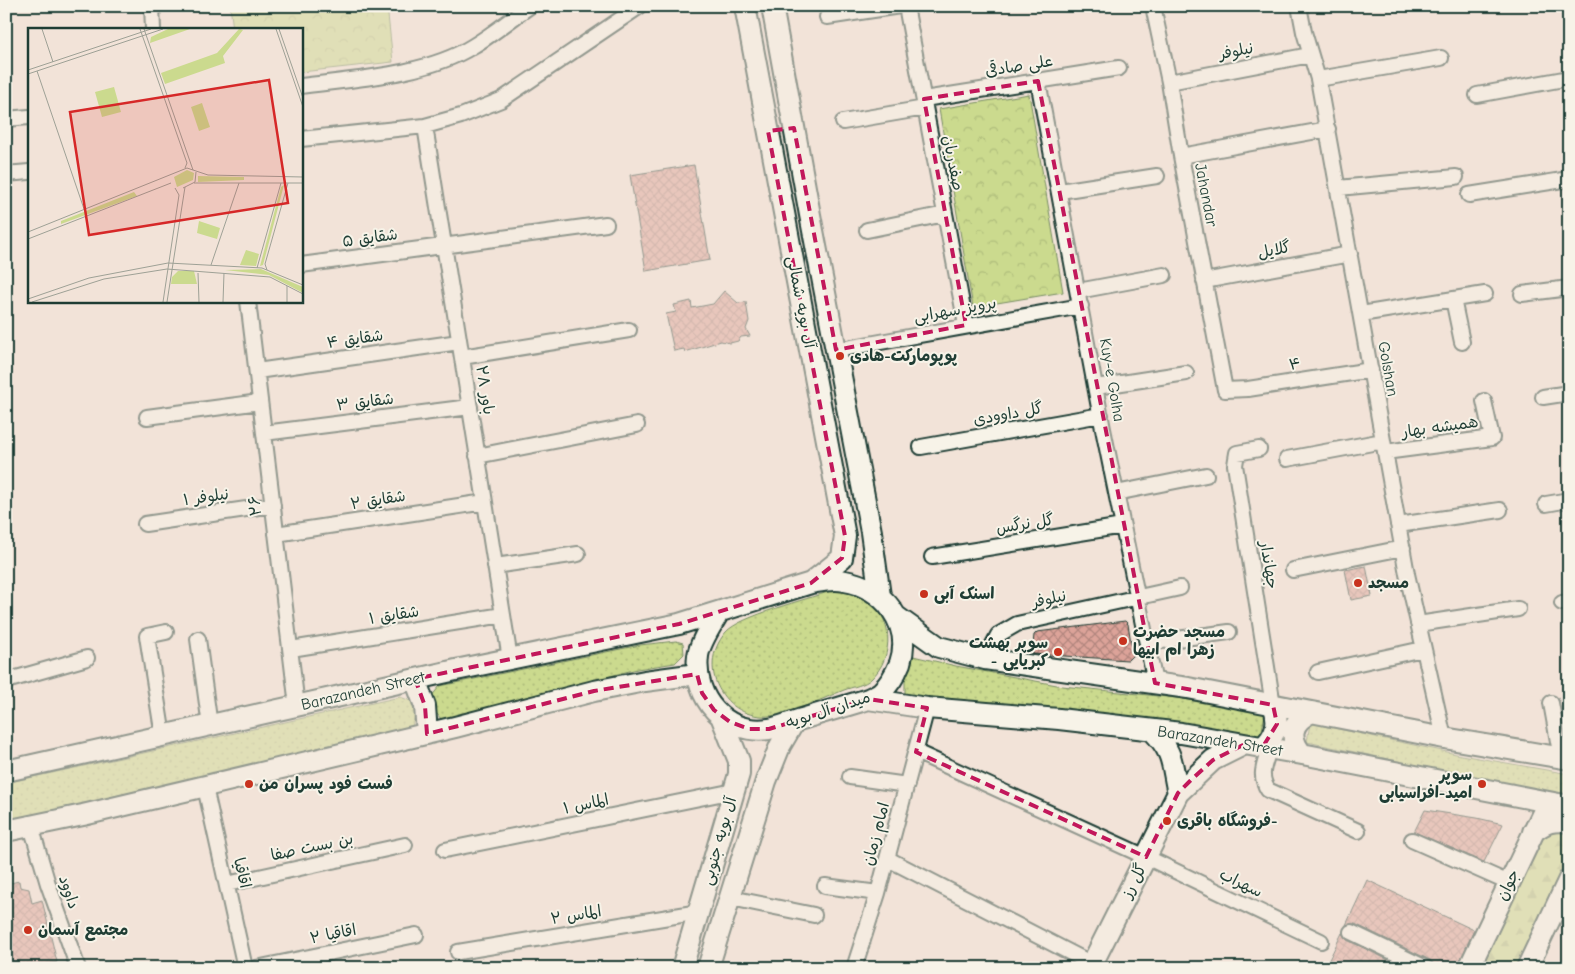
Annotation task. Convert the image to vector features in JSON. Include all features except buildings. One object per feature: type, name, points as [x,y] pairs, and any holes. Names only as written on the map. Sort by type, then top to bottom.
[{"type":"main road","name":"آل بویه شمالی","points":[[745,6],[846,536],[842,558],[811,583]]},
{"type":"main road","name":"آل بویه شمالی","points":[[772,6],[871,532],[880,596]]},
{"type":"main road","points":[[768,130],[794,128]]},
{"type":"main road","name":"میدان آل بویه","points":[[832,579],[846,581],[869,589],[880,596],[897,617],[903,643],[902,657],[898,670],[891,682],[881,692],[868,699],[769,729],[749,729],[730,722],[714,710],[702,693],[697,674],[698,654],[719,612],[811,583],[832,579]]},
{"type":"main road","name":"Barazandeh Street","points":[[6,771],[510,659],[679,624],[719,612]]},
{"type":"main road","points":[[897,617],[939,647],[985,659],[1188,688],[1444,738],[1565,758]]},
{"type":"main road","points":[[6,831],[427,734],[594,691],[645,681],[697,674]]},
{"type":"main road","points":[[415,680],[425,706],[427,734]]},
{"type":"main road","name":"Barazandeh Street","points":[[868,699],[927,708],[1059,719],[1181,733],[1302,754],[1569,806]]},
{"type":"main road","points":[[1178,793],[1213,760],[1269,742],[1277,724],[1273,705]]},
{"type":"main road","points":[[1302,754],[1295,746],[1293,736],[1295,725],[1302,717],[1312,712]]},
{"type":"main road","name":"آل بویه جنوبی","points":[[682,968],[739,774],[739,761],[721,716]]},
{"type":"main road","name":"آل بویه جنوبی","points":[[708,968],[732,898],[766,781],[780,746],[794,722]]},
{"type":"main road","points":[[1152,730],[1166,744],[1173,760],[1178,793]]},
{"type":"main road","name":"گل رز","points":[[1094,966],[1178,793]]},
{"type":"main road","name":"جوان","points":[[1468,968],[1548,802]]},
{"type":"main road","points":[[1533,832],[1544,824],[1558,821],[1569,822]]},
{"type":"main road","points":[[1527,968],[1569,879]]},
{"type":"street","points":[[152,6],[153,28]]},
{"type":"street","points":[[302,86],[371,77],[432,64],[472,47],[530,6]]},
{"type":"street","points":[[302,139],[425,126],[461,116],[501,100],[640,6]]},
{"type":"street","points":[[827,17],[900,6]]},
{"type":"street","name":"صفدریان","points":[[906,6],[966,325]]},
{"type":"street","name":"Jahandar","points":[[1153,6],[1169,82],[1225,390]]},
{"type":"street","name":"Golshan","points":[[1300,6],[1304,32],[1318,79],[1328,129],[1402,548],[1444,738]]},
{"type":"street","name":"نیلوفر","points":[[1169,82],[1310,54]]},
{"type":"street","points":[[1318,79],[1441,58]]},
{"type":"street","name":"علی صادقی","points":[[843,122],[924,103],[1038,81],[1120,68]]},
{"type":"street","points":[[1477,94],[1569,78]]},
{"type":"street","name":"Kuy-e Golha","points":[[1038,81],[1101,416],[1155,684]]},
{"type":"street","points":[[6,120],[28,117]]},
{"type":"street","name":"باور ۲۸","points":[[425,126],[510,659]]},
{"type":"street","points":[[1181,156],[1328,129]]},
{"type":"street","points":[[6,174],[28,172]]},
{"type":"street","points":[[1060,191],[1156,176]]},
{"type":"street","points":[[1338,188],[1456,177]]},
{"type":"street","points":[[1469,194],[1569,179]]},
{"type":"street","points":[[867,230],[945,214]]},
{"type":"street","name":"شقایق ۵","points":[[302,265],[606,224]]},
{"type":"street","name":"گلایل","points":[[1204,281],[1350,254]]},
{"type":"street","points":[[1078,291],[1164,275]]},
{"type":"street","points":[[1522,294],[1569,288]]},
{"type":"street","points":[[1361,314],[1485,294]]},
{"type":"street","points":[[1453,299],[1462,342]]},
{"type":"street","name":"۲۶","points":[[248,302],[297,706]]},
{"type":"street","name":"پرویز سهرابی","points":[[836,350],[966,325],[1081,306]]},
{"type":"street","points":[[462,357],[629,330]]},
{"type":"street","name":"شقایق ۴","points":[[257,371],[459,342]]},
{"type":"street","name":"۴","points":[[1225,390],[1248,389],[1371,370]]},
{"type":"street","points":[[1096,387],[1186,373]]},
{"type":"street","points":[[1543,396],[1569,393]]},
{"type":"street","name":"همیشه بهار","points":[[1384,447],[1492,438],[1484,401]]},
{"type":"street","points":[[147,418],[260,402]]},
{"type":"street","name":"شقایق ۳","points":[[264,433],[470,407]]},
{"type":"street","name":"گل داوودی","points":[[921,447],[1101,416]]},
{"type":"street","points":[[477,456],[637,426]]},
{"type":"street","points":[[1287,459],[1384,447]]},
{"type":"street","name":"جهاندار","points":[[1259,448],[1237,453],[1235,464],[1273,705]]},
{"type":"street","points":[[1116,493],[1206,475]]},
{"type":"street","points":[[1546,504],[1569,500]]},
{"type":"street","name":"شقایق ۲","points":[[276,534],[485,502]]},
{"type":"street","name":"نیلوفر ۱","points":[[145,524],[273,505]]},
{"type":"street","points":[[1398,525],[1500,510]]},
{"type":"street","name":"گل نرگس","points":[[932,557],[1123,526]]},
{"type":"street","points":[[1293,570],[1402,548]]},
{"type":"street","points":[[495,566],[578,554]]},
{"type":"street","name":"نیلوفر","points":[[985,659],[998,635],[1017,624],[1180,588]]},
{"type":"street","points":[[1418,624],[1518,609]]},
{"type":"street","name":"شقایق ۱","points":[[290,649],[503,615]]},
{"type":"street","points":[[163,736],[147,636],[166,632]]},
{"type":"street","points":[[1147,643],[1229,632]]},
{"type":"street","points":[[198,640],[210,726]]},
{"type":"street","points":[[1318,672],[1424,649]]},
{"type":"street","points":[[6,681],[87,658]]},
{"type":"street","points":[[1552,703],[1565,758]]},
{"type":"street","name":"امام زمان","points":[[854,968],[888,859],[927,708]]},
{"type":"street","points":[[1258,747],[1262,774],[1268,790],[1358,831]]},
{"type":"street","name":"سهراب","points":[[916,752],[1146,857],[1321,941]]},
{"type":"street","points":[[850,777],[907,785]]},
{"type":"street","name":"اقاقیا","points":[[205,786],[245,968]]},
{"type":"street","name":"الماس ۱","points":[[445,850],[734,792]]},
{"type":"street","name":"داوود","points":[[31,826],[48,884],[78,968]]},
{"type":"street","points":[[1412,840],[1509,883]]},
{"type":"street","name":"بن بست صفا","points":[[227,884],[405,845]]},
{"type":"street","points":[[888,859],[1094,966]]},
{"type":"street","points":[[824,886],[878,893]]},
{"type":"street","points":[[732,898],[814,915]]},
{"type":"street","name":"الماس ۲","points":[[458,952],[699,912]]},
{"type":"street","points":[[1351,932],[1426,968]]},
{"type":"street","name":"اقاقیا ۲","points":[[256,968],[416,936]]},
{"type":"highlighted area","points":[[1038,81],[1155,683],[1273,705],[1277,724],[1262,748],[1243,745],[1213,760],[1178,793],[1146,857],[916,752],[927,708],[868,699],[769,729],[749,729],[730,722],[714,710],[702,693],[697,674],[594,691],[427,734],[425,706],[415,679],[679,624],[811,583],[842,558],[845,536],[768,131],[794,128],[836,350],[966,325],[924,99]]},
{"type":"green space","points":[[230,6],[387,6],[393,62],[302,72],[302,28],[233,28]]},
{"type":"green space","points":[[1029,94],[1063,292],[973,307],[939,109]]},
{"type":"green space","points":[[831,591],[848,593],[864,598],[874,605],[886,625],[888,636],[884,659],[879,670],[871,679],[802,707],[776,715],[759,716],[743,712],[730,703],[721,692],[715,678],[713,662],[717,647],[726,632],[759,614]]},
{"type":"green space","points":[[676,641],[683,643],[684,654],[675,663],[637,669],[442,720],[432,708],[430,698],[440,686],[640,645]]},
{"type":"green space","points":[[913,656],[1062,686],[1177,698],[1265,714],[1261,736],[905,697],[905,675]]},
{"type":"green space","points":[[400,697],[411,701],[415,714],[412,728],[6,821],[6,783]]},
{"type":"green space","points":[[1310,723],[1461,755],[1569,774],[1569,797],[1307,742]]},
{"type":"green space","points":[[1551,831],[1569,831],[1569,861],[1518,968],[1478,968],[1540,840]]},
{"type":"place","name":"پوپومارکت-هادی","points":[[840,356]]},
{"type":"place","name":"مسجد","points":[[1358,583]]},
{"type":"place","name":"اسنک آبی","points":[[924,594]]},
{"type":"place","name":"مسجد حضرت زهرا ام ابیها","points":[[1123,641]]},
{"type":"place","name":"سوپر بهشت - کبریایی","points":[[1058,652]]},
{"type":"place","name":"فست فود پسران من","points":[[249,784]]},
{"type":"place","name":"سوپر امید-افراسیابی","points":[[1482,784]]},
{"type":"place","name":"فروشگاه باقری-","points":[[1167,821]]},
{"type":"place","name":"مجتمع آسمان","points":[[28,930]]}]
